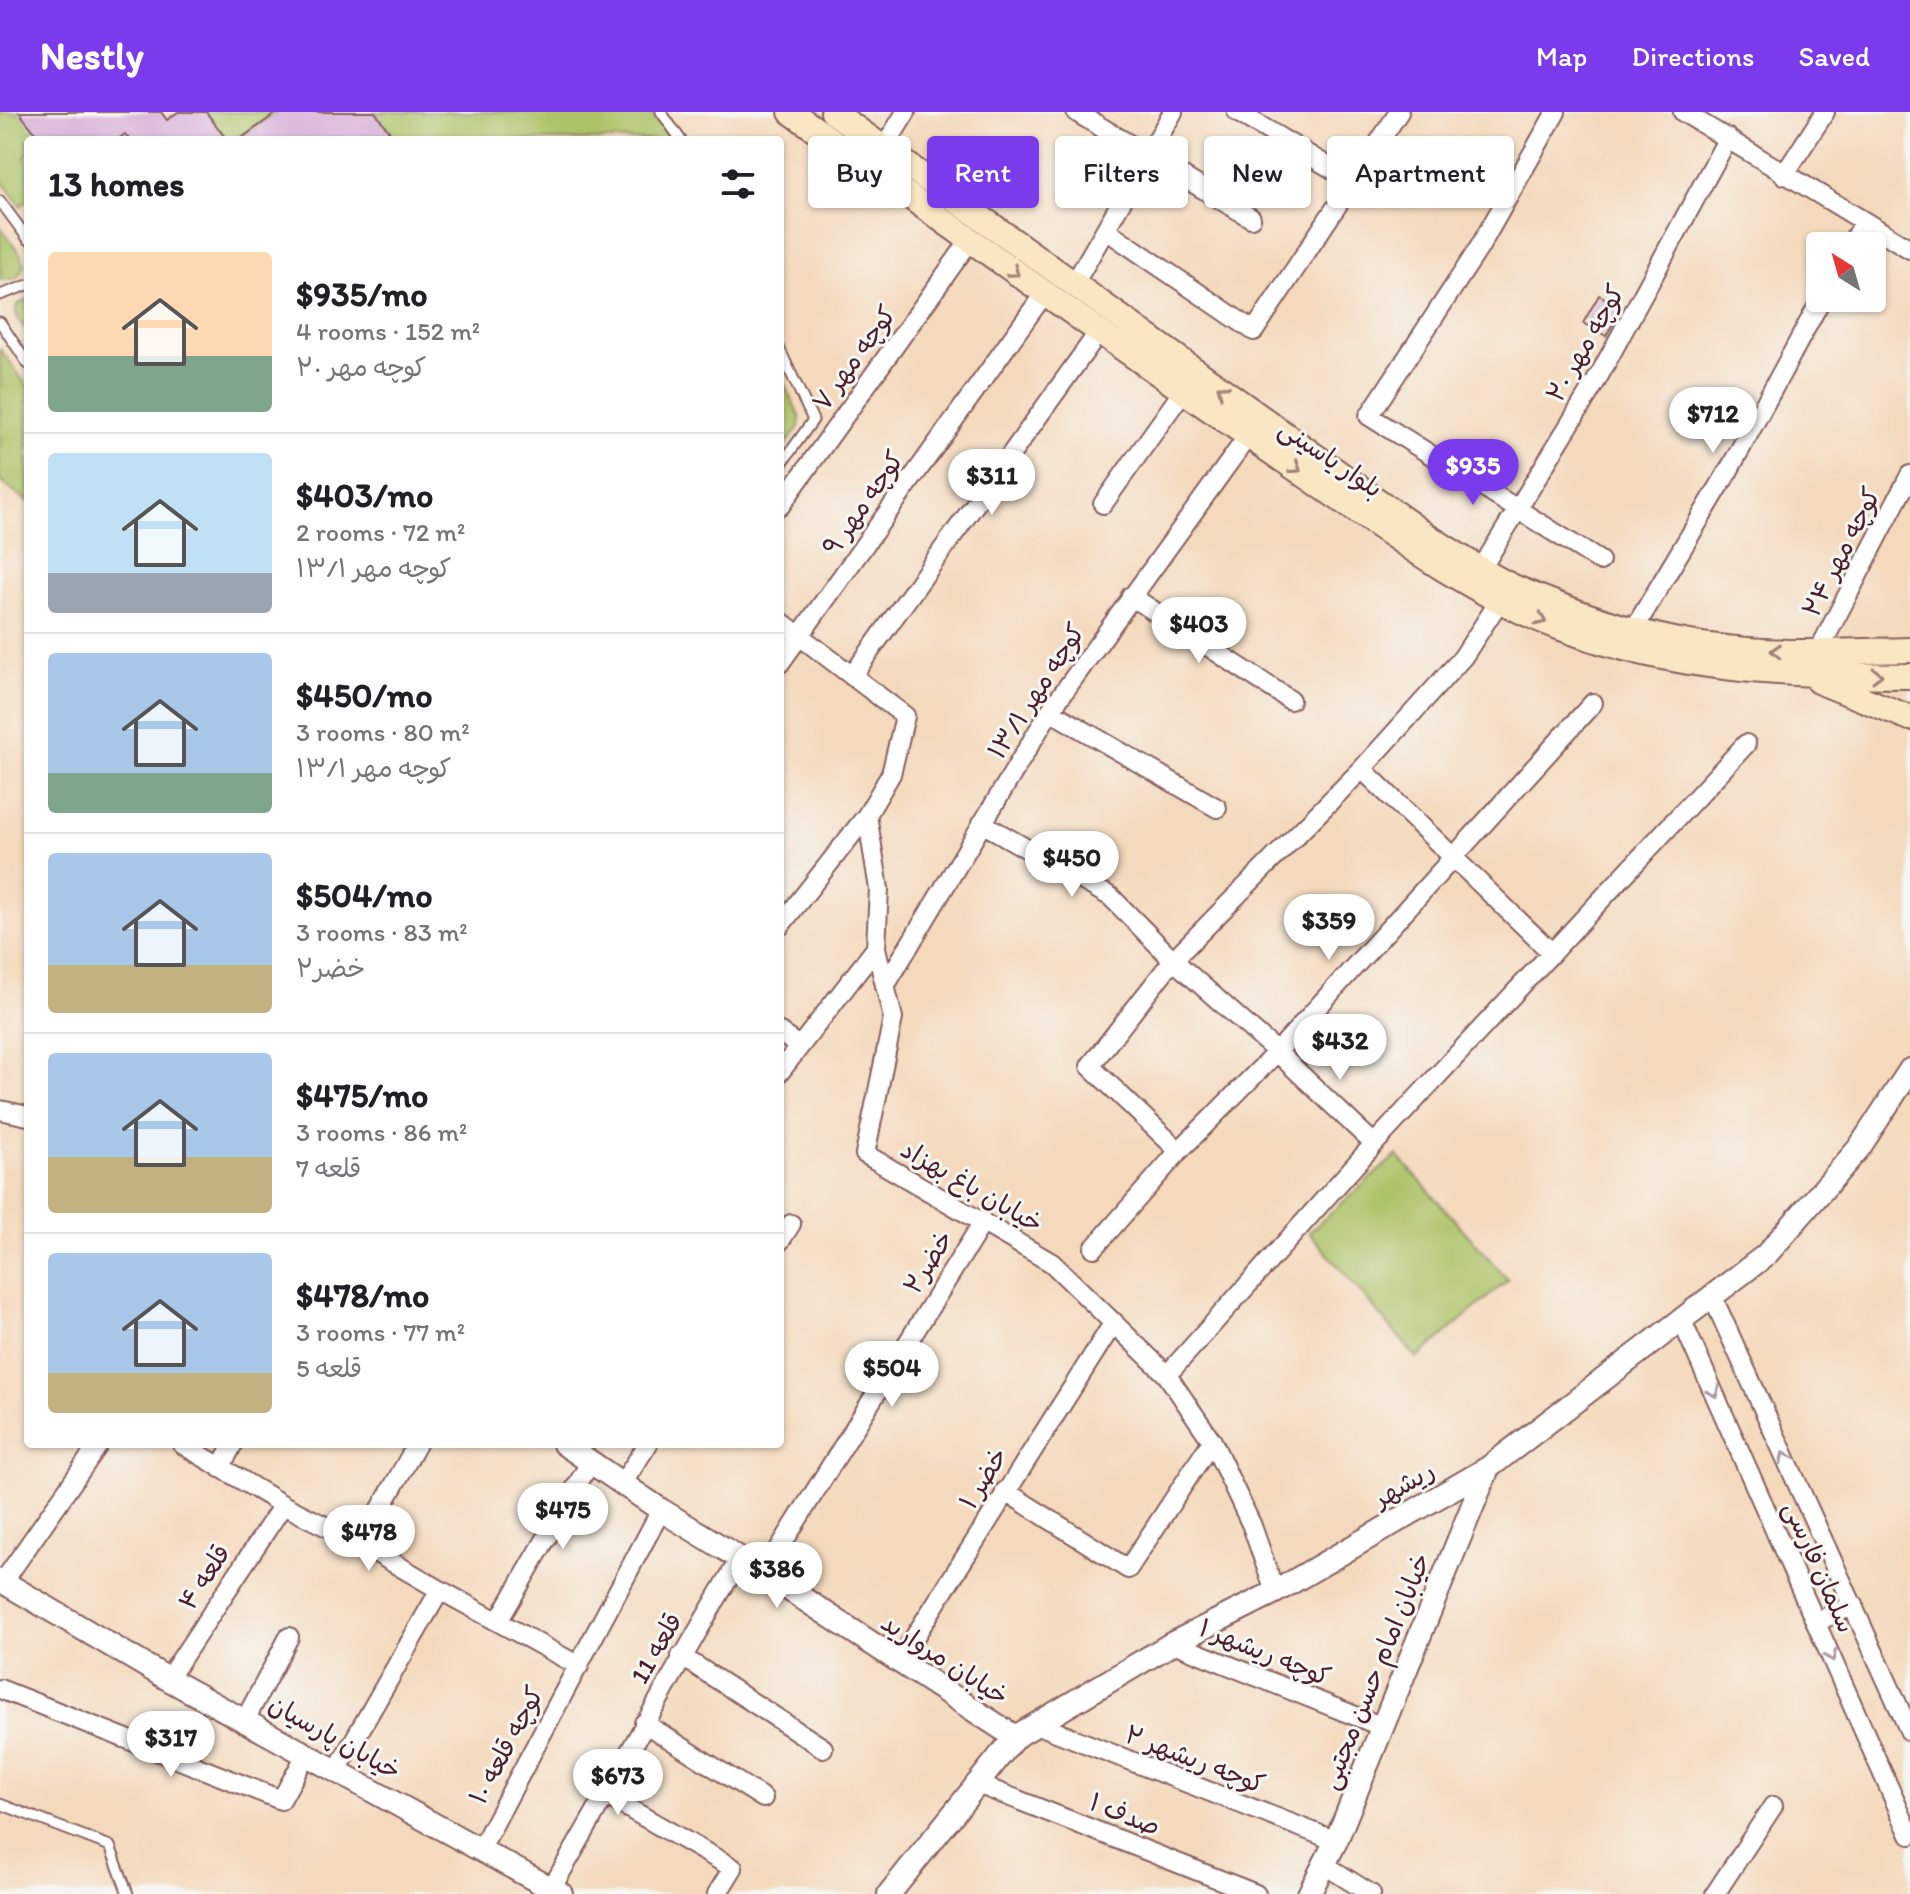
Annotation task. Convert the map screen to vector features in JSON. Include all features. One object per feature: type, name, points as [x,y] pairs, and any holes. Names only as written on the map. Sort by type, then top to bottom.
[{"type":"main road","name":"بلوار یاسینی","points":[[791,112],[1098,333],[1418,551],[1500,600],[1563,629],[1690,664],[1800,675],[1910,676]]},
{"type":"main road","name":"بلوار یاسینی","points":[[833,112],[867,136]]},
{"type":"main road","name":"بلوار یاسینی","points":[[911,167],[1427,536],[1509,584],[1546,600],[1679,641],[1723,647],[1818,652],[1910,650]]},
{"type":"main road","points":[[1800,675],[1910,718]]},
{"type":"street","points":[[891,136],[906,112]]},
{"type":"street","points":[[1076,112],[1115,136]]},
{"type":"street","points":[[1159,136],[1173,112]]},
{"type":"street","points":[[1237,112],[1327,166]]},
{"type":"street","points":[[1384,136],[1399,112]]},
{"type":"street","points":[[1556,112],[1479,248],[1369,416],[1600,561]]},
{"type":"street","points":[[1683,112],[1910,249]]},
{"type":"street","points":[[1784,175],[1825,112]]},
{"type":"street","name":"کوچه مهر ۲۰","points":[[1481,569],[1595,383],[1728,138]]},
{"type":"street","points":[[1188,180],[1251,218]]},
{"type":"street","points":[[1074,284],[1118,208]]},
{"type":"street","points":[[1106,230],[1254,331],[1337,208]]},
{"type":"street","points":[[1858,232],[1864,221]]},
{"type":"street","name":"کوچه مهر ۷","points":[[784,500],[971,239]]},
{"type":"street","name":"کوچه مهر ۹","points":[[784,658],[1044,294]]},
{"type":"street","points":[[1634,629],[1729,470],[1814,312]]},
{"type":"street","points":[[852,676],[1098,333]]},
{"type":"street","points":[[1103,504],[1183,391]]},
{"type":"street","name":"کوچه مهر ۱۳/۱","points":[[885,986],[1050,711],[1248,436]]},
{"type":"street","name":"کوچه مهر ۲۴","points":[[1818,652],[1910,475]]},
{"type":"street","points":[[1131,596],[1290,700]]},
{"type":"street","points":[[1179,1151],[1090,1066],[1173,960],[1362,769],[1463,657],[1500,600]]},
{"type":"street","points":[[784,624],[905,716],[891,774],[867,815],[784,921]]},
{"type":"street","points":[[1094,1248],[1179,1151],[1277,1052],[1593,703]]},
{"type":"street","points":[[1050,711],[1217,808]]},
{"type":"street","points":[[1167,1375],[1374,1144],[1746,744]]},
{"type":"street","points":[[1362,769],[1552,953]]},
{"type":"street","name":"خیابان باغ بهزاد","points":[[867,815],[879,889],[876,948],[893,1018],[865,1154],[1052,1263],[1167,1375],[1212,1441],[1252,1526],[1275,1592]]},
{"type":"street","points":[[982,823],[1111,897],[1173,960],[1374,1144]]},
{"type":"street","points":[[784,1067],[876,948]]},
{"type":"street","points":[[784,1035],[799,1047]]},
{"type":"street","name":"ریشهر","points":[[896,1892],[975,1783],[1015,1737],[1173,1643],[1275,1592],[1488,1468],[1713,1298],[1766,1255],[1814,1202],[1859,1148],[1910,1070]]},
{"type":"street","points":[[0,1110],[24,1115]]},
{"type":"street","name":"خضر۲","points":[[764,1573],[983,1222]]},
{"type":"street","points":[[784,1235],[791,1224]]},
{"type":"street","name":"سلمان فارسی","points":[[1713,1298],[1910,1732]]},
{"type":"street","name":"سلمان فارسی","points":[[1682,1321],[1910,1835]]},
{"type":"street","name":"خضر ۱","points":[[898,1663],[1114,1322]]},
{"type":"street","points":[[1005,1491],[1128,1569],[1212,1441]]},
{"type":"street","points":[[1,1581],[96,1448]]},
{"type":"street","points":[[188,1448],[283,1505],[361,1544],[579,1666]]},
{"type":"street","points":[[220,1468],[231,1448]]},
{"type":"street","points":[[361,1544],[415,1448]]},
{"type":"street","name":"خیابان مروارید","points":[[570,1448],[661,1510],[764,1573],[1015,1737]]},
{"type":"street","points":[[622,1484],[645,1448]]},
{"type":"street","points":[[499,1620],[591,1461]]},
{"type":"street","name":"خیابان امام حسن مجتبی","points":[[1309,1894],[1336,1841],[1488,1468]]},
{"type":"street","name":"قلعه ۴","points":[[168,1679],[283,1505]]},
{"type":"street","name":"کوچه قلعه ۱۰","points":[[480,1850],[661,1510]]},
{"type":"street","name":"قلعه 11","points":[[556,1891],[681,1656],[740,1559]]},
{"type":"street","name":"خیابان پارسیان","points":[[1,1581],[168,1679],[556,1891]]},
{"type":"street","points":[[337,1770],[440,1590]]},
{"type":"street","points":[[1816,1622],[1854,1605]]},
{"type":"street","points":[[245,1720],[289,1637]]},
{"type":"street","name":"کوچه ریشهر ۱","points":[[1173,1643],[1383,1727]]},
{"type":"street","points":[[681,1656],[823,1748]]},
{"type":"street","points":[[0,1689],[281,1800],[306,1755]]},
{"type":"street","points":[[644,1723],[763,1798]]},
{"type":"street","name":"کوچه ریشهر ۲","points":[[1036,1724],[1336,1841]]},
{"type":"street","name":"صدف ۱","points":[[975,1783],[1256,1894]]},
{"type":"street","points":[[607,1796],[733,1868],[717,1894]]},
{"type":"street","points":[[1715,1894],[1773,1806]]},
{"type":"street","points":[[1323,1864],[1371,1894]]},
{"type":"lane","points":[[661,112],[678,136]]},
{"type":"lane","points":[[0,201],[24,234]]},
{"type":"lane","points":[[0,295],[24,286]]},
{"type":"lane","points":[[0,322],[24,358]]},
{"type":"lane","points":[[784,358],[813,420],[784,460]]},
{"type":"lane","points":[[0,1804],[110,1846],[128,1894]]},
{"type":"green space","points":[[0,112],[19,112],[43,136],[24,136],[24,203],[21,206],[0,179]]},
{"type":"green space","points":[[206,112],[278,112],[244,136],[224,136]]},
{"type":"green space","points":[[375,112],[649,112],[660,120],[670,136],[388,136],[391,134]]},
{"type":"green space","points":[[0,226],[21,255],[24,265],[17,278],[0,280]]},
{"type":"green space","points":[[24,301],[24,327],[16,313],[17,305]]},
{"type":"green space","points":[[0,349],[24,382],[24,499],[0,481]]},
{"type":"green space","points":[[784,383],[800,417],[799,427],[784,447]]},
{"type":"green space","points":[[1397,1155],[1508,1280],[1417,1358],[1309,1232]]},
{"type":"building","points":[[19,112],[161,112],[167,120],[178,112],[206,112],[224,136],[125,134],[38,136]]},
{"type":"building","points":[[278,112],[375,112],[391,134],[388,136],[245,136]]},
{"type":"building","points":[[1599,295],[1622,308],[1606,336],[1583,323]]}]
